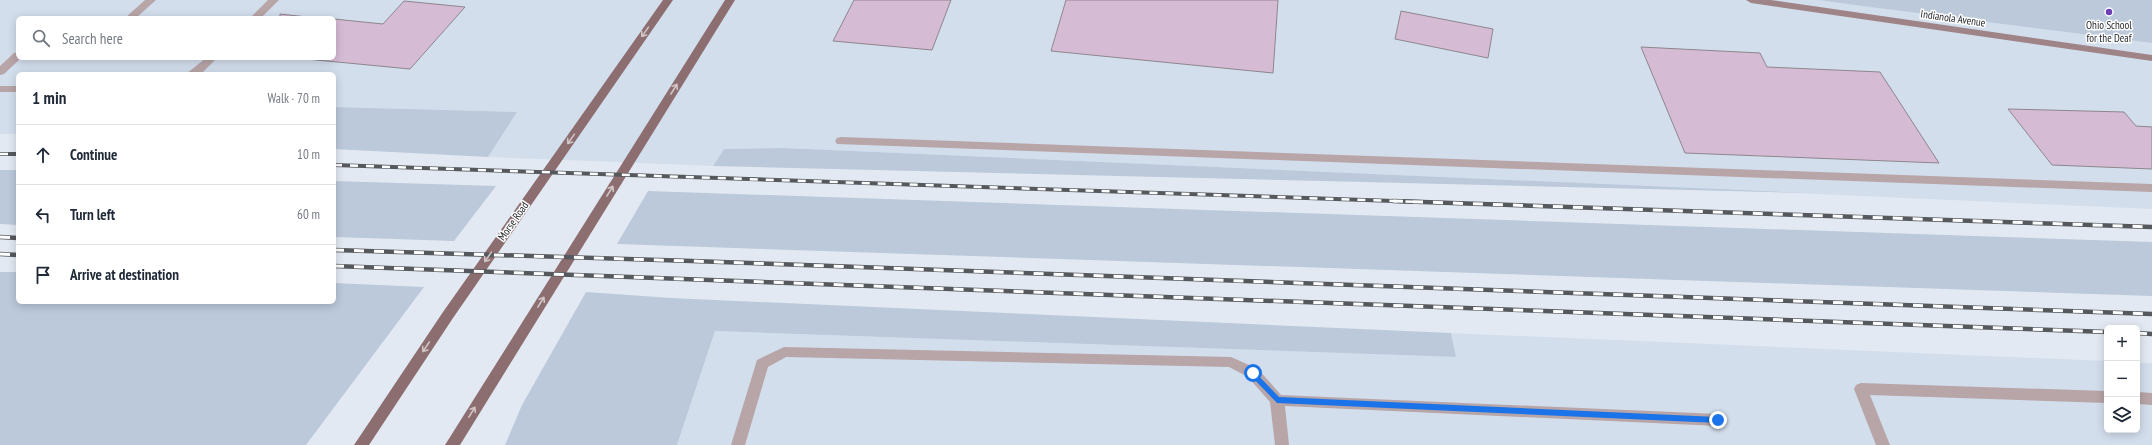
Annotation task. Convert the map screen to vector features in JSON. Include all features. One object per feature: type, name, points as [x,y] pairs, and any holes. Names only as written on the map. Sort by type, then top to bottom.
[{"type":"main road","name":"Morse Road","points":[[362,445],[448,315],[668,0]]},
{"type":"main road","points":[[452,445],[730,0]]},
{"type":"main road","name":"Indianola Avenue","points":[[1751,0],[2152,58]]},
{"type":"lane","points":[[132,16],[151,0]]},
{"type":"lane","points":[[256,16],[274,0]]},
{"type":"lane","points":[[0,72],[16,57]]},
{"type":"lane","points":[[196,72],[210,60]]},
{"type":"lane","points":[[0,89],[16,89]]},
{"type":"lane","points":[[841,141],[2152,188]]},
{"type":"lane","points":[[738,445],[762,364],[784,352],[1231,362],[1253,373],[1277,400],[1282,445]]},
{"type":"lane","points":[[1883,445],[1861,389],[2104,397]]},
{"type":"lane","points":[[2140,398],[2152,399]]},
{"type":"lane","points":[[1277,400],[1718,420]]},
{"type":"shaded area","points":[[0,0],[1819,0],[2152,43],[2152,209],[784,148],[724,149],[713,166],[488,157],[516,112],[336,107],[336,72],[16,72],[16,134],[0,134]]},
{"type":"shaded area","points":[[1819,0],[2152,0],[2152,43],[1855,5]]},
{"type":"shaded area","points":[[336,107],[517,112],[488,157],[336,149]]},
{"type":"shaded area","points":[[784,148],[1807,193],[713,166],[724,149]]},
{"type":"shaded area","points":[[0,170],[16,170],[16,225],[0,224]]},
{"type":"shaded area","points":[[336,181],[496,186],[454,241],[336,237]]},
{"type":"shaded area","points":[[648,191],[2152,242],[2152,296],[617,244]]},
{"type":"shaded area","points":[[0,272],[16,272],[16,304],[336,304],[336,283],[424,287],[306,445],[0,445]]},
{"type":"shaded area","points":[[586,292],[671,298],[1451,333],[1456,357],[715,331],[677,445],[505,445],[522,405]]},
{"type":"shaded area","points":[[715,331],[1456,357],[1451,333],[2104,361],[2104,433],[2140,433],[2140,363],[2152,363],[2152,445],[677,445]]},
{"type":"building","points":[[854,0],[951,0],[932,50],[833,41]]},
{"type":"building","points":[[1066,0],[1278,0],[1273,73],[1051,51]]},
{"type":"building","points":[[404,1],[465,7],[410,69],[317,60],[336,60],[336,19],[383,24]]},
{"type":"building","points":[[1401,11],[1493,29],[1488,58],[1395,39]]},
{"type":"building","points":[[280,14],[298,16],[280,16]]},
{"type":"building","points":[[1641,47],[1760,53],[1767,67],[1880,72],[1939,163],[1685,153]]},
{"type":"building","points":[[2008,109],[2124,112],[2136,126],[2152,127],[2152,169],[2052,165]]},
{"type":"railway","points":[[0,154],[16,154]]},
{"type":"railway","points":[[336,165],[1423,202]]},
{"type":"railway","points":[[1393,201],[2152,227]]},
{"type":"railway","points":[[0,237],[16,238]]},
{"type":"railway","points":[[336,250],[692,261],[2152,314]]},
{"type":"railway","points":[[0,254],[16,255]]},
{"type":"railway","points":[[336,266],[2104,332]]},
{"type":"railway","points":[[2140,333],[2152,334]]},
{"type":"place","name":"Ohio School for the Deaf","points":[[2109,12]]},
{"type":"route","points":[[1253,373],[1277,400],[1718,420]]}]
